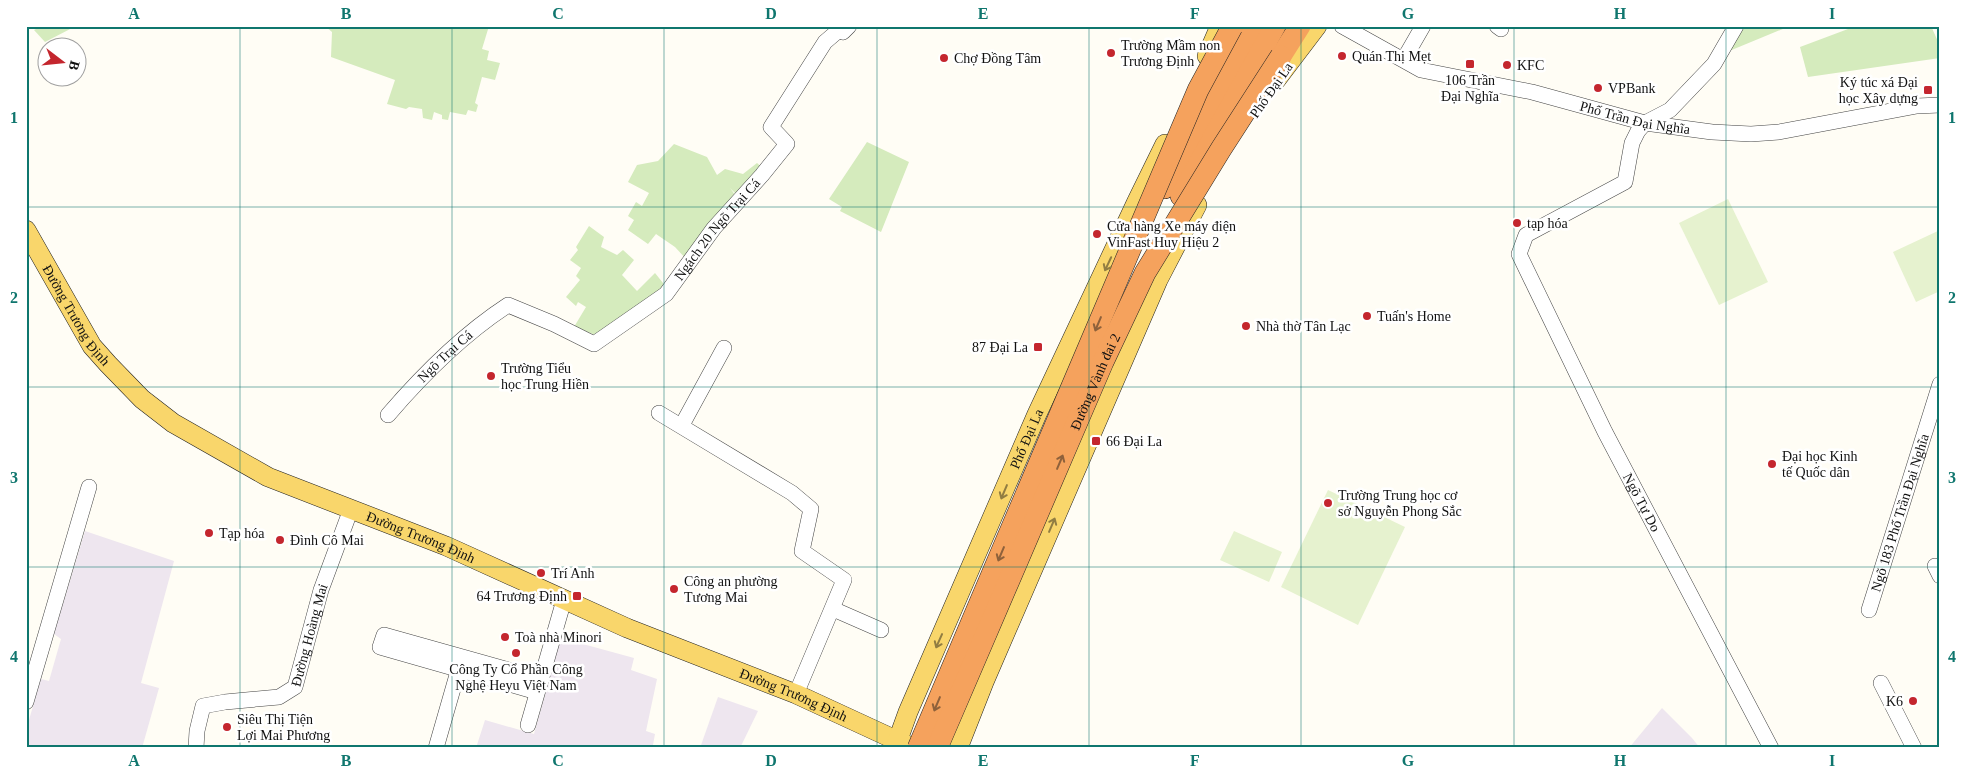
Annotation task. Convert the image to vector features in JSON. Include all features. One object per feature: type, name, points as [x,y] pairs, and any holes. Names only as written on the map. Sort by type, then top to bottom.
[{"type":"highway","points":[[1124,263],[1198,90],[1232,26]]},
{"type":"highway","name":"Đường Vành đai 2","points":[[918,748],[1124,263],[1209,105],[1255,26]]},
{"type":"highway","name":"Đường Vành đai 2","points":[[937,748],[1103,362],[1171,214],[1274,26]]},
{"type":"highway","points":[[1145,273],[1221,149],[1300,26]]},
{"type":"main road","name":"Phố Đại La","points":[[902,745],[908,712],[1037,414],[1137,201],[1192,90],[1220,26]]},
{"type":"main road","name":"Phố Đại La","points":[[1167,142],[1230,56],[1247,26]]},
{"type":"main road","name":"Phố Đại La","points":[[958,748],[1011,620],[1158,280],[1225,154],[1258,80],[1290,26]]},
{"type":"main road","name":"Phố Đại La","points":[[1225,154],[1289,62],[1317,26]]},
{"type":"main road","name":"Đường Trương Định","points":[[26,230],[92,346],[142,399],[173,423],[268,477],[446,546],[626,628],[796,694],[902,745]]},
{"type":"main road","points":[[957,600],[1011,620]]},
{"type":"street","name":"Ngách 20 Ngõ Trại Cá","points":[[508,305],[554,324],[594,344],[666,294],[714,228],[787,144],[771,127],[825,42],[839,30],[843,32],[848,26]]},
{"type":"street","name":"Phố Trần Đại Nghĩa","points":[[1342,26],[1421,70],[1532,92],[1645,123],[1712,132],[1751,134],[1795,130],[1917,106],[1940,105]]},
{"type":"street","points":[[1404,59],[1423,26]]},
{"type":"street","points":[[1645,123],[1666,113],[1714,64],[1736,26]]},
{"type":"street","name":"Ngõ Tự Do","points":[[1645,123],[1632,143],[1625,182],[1526,236],[1519,254],[1605,432],[1771,748]]},
{"type":"street","name":"Ngõ Trại Cá","points":[[388,415],[456,343],[508,305]]},
{"type":"street","points":[[682,425],[724,348]]},
{"type":"street","name":"Ngõ 183 Phố Trần Đại Nghĩa","points":[[1869,610],[1940,384]]},
{"type":"street","points":[[659,413],[682,425],[792,493],[811,509],[802,551],[844,580],[796,694]]},
{"type":"street","points":[[26,702],[89,488]]},
{"type":"street","name":"Đường Hoàng Mai","points":[[196,748],[197,732],[203,706],[279,697],[295,687],[321,590],[351,509]]},
{"type":"street","points":[[528,725],[564,600]]},
{"type":"street","points":[[833,609],[881,630]]},
{"type":"street","points":[[436,748],[461,663],[539,686]]},
{"type":"street","points":[[1881,683],[1914,748]]},
{"type":"shaded area","points":[[85,531],[174,561],[141,683],[159,688],[142,748],[26,748],[26,730],[41,679],[49,681],[61,639],[54,634]]},
{"type":"shaded area","points":[[561,638],[634,658],[631,670],[657,679],[646,731],[655,734],[653,745],[663,748],[476,748],[485,720],[534,734]]},
{"type":"shaded area","points":[[718,697],[758,711],[740,748],[700,748]]},
{"type":"shaded area","points":[[1662,708],[1692,738],[1700,748],[1629,748]]},
{"type":"green space","points":[[42,26],[76,26],[53,38],[41,38],[34,30]]},
{"type":"green space","points":[[325,26],[489,26],[482,49],[489,51],[487,60],[500,63],[495,80],[482,77],[475,103],[478,105],[476,112],[468,110],[466,115],[450,112],[448,120],[442,119],[442,115],[434,112],[432,120],[423,118],[422,109],[409,107],[406,109],[387,104],[395,80],[331,57],[332,32]]},
{"type":"green space","points":[[1738,26],[1790,26],[1722,54]]},
{"type":"green space","points":[[1856,26],[1931,26],[1940,46],[1940,58],[1808,77],[1800,47]]},
{"type":"green space","points":[[867,142],[909,162],[881,232],[840,211],[842,207],[829,199]]},
{"type":"green space","points":[[674,144],[707,157],[717,175],[725,169],[743,174],[757,163],[764,169],[739,197],[730,188],[736,196],[688,261],[675,247],[656,234],[648,244],[628,230],[634,220],[628,216],[636,202],[642,206],[649,193],[628,182],[637,165],[658,161]]},
{"type":"green space","points":[[1728,199],[1768,282],[1719,305],[1679,223]]},
{"type":"green space","points":[[589,226],[604,237],[601,247],[617,255],[623,250],[634,260],[622,275],[637,291],[655,273],[667,288],[601,337],[574,327],[586,307],[578,302],[576,306],[566,297],[580,280],[576,276],[581,268],[570,260],[578,250],[576,247]]},
{"type":"green space","points":[[1940,230],[1940,291],[1916,302],[1893,252]]},
{"type":"green space","points":[[1328,490],[1405,527],[1358,625],[1281,587]]},
{"type":"green space","points":[[1234,531],[1282,552],[1269,582],[1220,560]]},
{"type":"place","name":"Trường Mầm non Trương Định","points":[[1111,53]]},
{"type":"place","name":"Quán Thị Mẹt","points":[[1342,56]]},
{"type":"place","name":"Chợ Đồng Tâm","points":[[944,58]]},
{"type":"place","name":"106 Trần Đại Nghĩa","points":[[1470,64]]},
{"type":"place","name":"KFC","points":[[1507,65]]},
{"type":"place","name":"VPBank","points":[[1598,88]]},
{"type":"place","name":"Ký túc xá Đại học Xây dựng","points":[[1928,90]]},
{"type":"place","name":"tạp hóa","points":[[1517,223]]},
{"type":"place","name":"Cửa hàng Xe máy điện VinFast Huy Hiệu 2","points":[[1097,234]]},
{"type":"place","name":"Tuấn's Home","points":[[1367,316]]},
{"type":"place","name":"Nhà thờ Tân Lạc","points":[[1246,326]]},
{"type":"place","name":"87 Đại La","points":[[1038,347]]},
{"type":"place","name":"Trường Tiểu học Trung Hiền","points":[[491,376]]},
{"type":"place","name":"66 Đại La","points":[[1096,441]]},
{"type":"place","name":"Đại học Kinh tế Quốc dân","points":[[1772,464]]},
{"type":"place","name":"Trường Trung học cơ sở Nguyễn Phong Sắc","points":[[1328,503]]},
{"type":"place","name":"Tạp hóa","points":[[209,533]]},
{"type":"place","name":"Đình Cô Mai","points":[[280,540]]},
{"type":"place","name":"Trí Anh","points":[[541,573]]},
{"type":"place","name":"Công an phường Tương Mai","points":[[674,589]]},
{"type":"place","name":"64 Trương Định","points":[[577,596]]},
{"type":"place","name":"Toà nhà Minori","points":[[505,637]]},
{"type":"place","name":"Công Ty Cổ Phần Công Nghệ Heyu Việt Nam","points":[[516,653]]},
{"type":"place","name":"K6","points":[[1913,701]]},
{"type":"place","name":"Siêu Thị Tiện Lợi Mai Phương","points":[[227,727]]}]
